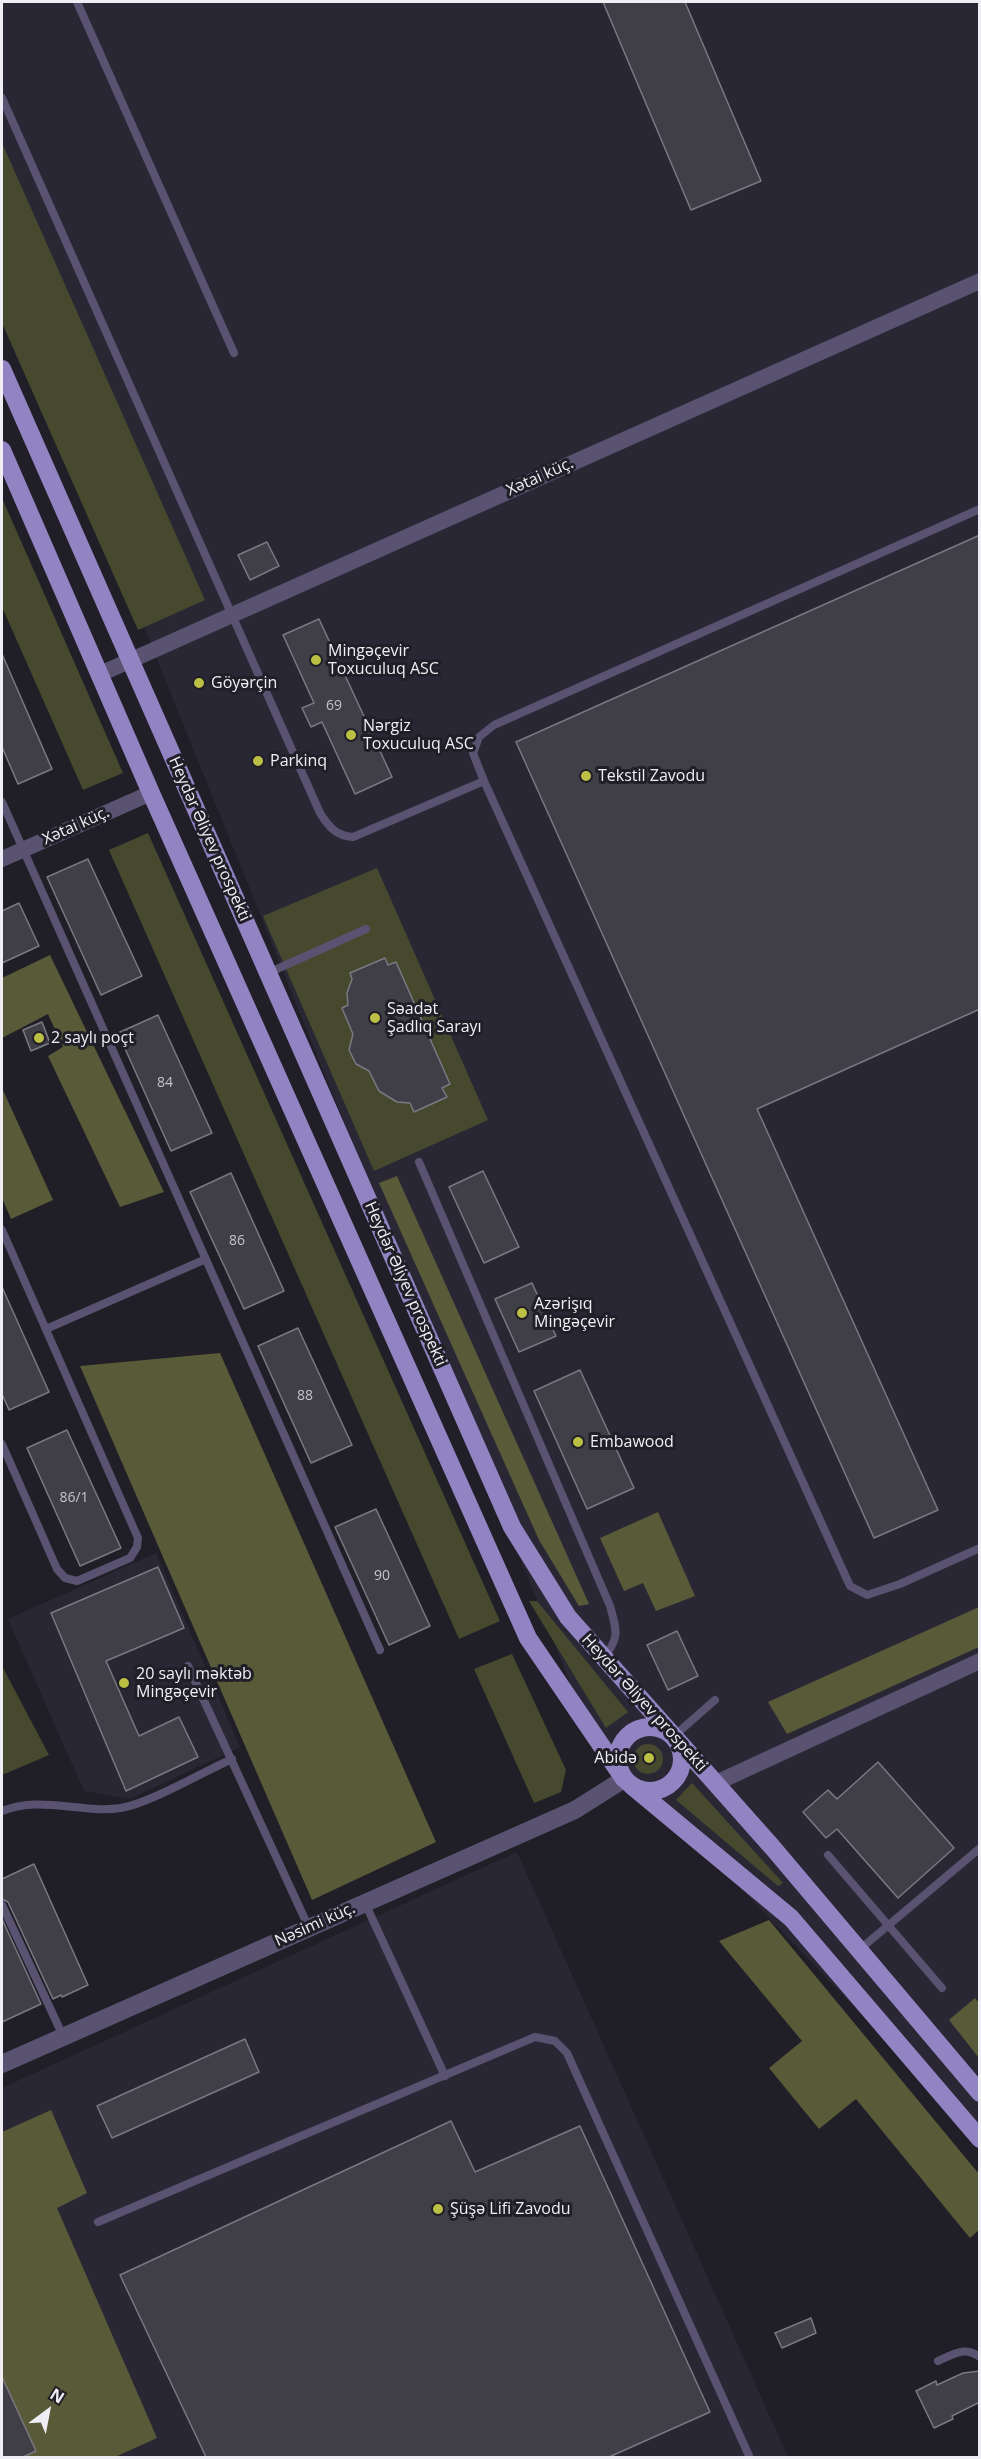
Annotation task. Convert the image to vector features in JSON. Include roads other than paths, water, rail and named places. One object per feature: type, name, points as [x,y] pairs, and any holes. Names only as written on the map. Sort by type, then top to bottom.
[{"type":"main road","name":"Heydər Əliyev prospekti","points":[[2,369],[512,1527],[555,1598],[603,1660],[716,1783],[980,2093]]},
{"type":"main road","name":"Heydər Əliyev prospekti","points":[[2,450],[151,793],[528,1638],[628,1782],[791,1918],[980,2139]]},
{"type":"main road","points":[[655,1726],[674,1737],[682,1756],[681,1766],[671,1783],[651,1791],[628,1782],[617,1759],[619,1748],[633,1731],[655,1726]]},
{"type":"street","name":"Xətai küç.","points":[[100,674],[980,281]]},
{"type":"street","name":"Xətai küç.","points":[[2,859],[151,793]]},
{"type":"street","points":[[716,1783],[980,1661]]},
{"type":"street","name":"Nəsimi küç.","points":[[2,2064],[575,1810],[628,1782]]},
{"type":"lane","points":[[77,2],[234,353]]},
{"type":"lane","points":[[2,98],[231,615],[320,813],[328,826],[341,836],[353,837],[484,781]]},
{"type":"lane","points":[[980,509],[494,724],[479,737],[473,753],[850,1586],[867,1595],[900,1584],[980,1548]]},
{"type":"lane","points":[[2,802],[380,1650]]},
{"type":"lane","points":[[268,973],[366,929]]},
{"type":"lane","points":[[419,1162],[610,1606],[617,1630],[616,1643],[603,1660]]},
{"type":"lane","points":[[2,1230],[138,1538],[137,1547],[130,1557],[77,1581],[65,1578],[57,1569],[2,1444]]},
{"type":"lane","points":[[46,1329],[206,1258]]},
{"type":"lane","points":[[188,1666],[309,1928]]},
{"type":"lane","points":[[674,1737],[715,1700]]},
{"type":"lane","points":[[2,1811],[26,1804],[120,1808],[138,1803],[232,1759]]},
{"type":"lane","points":[[859,1950],[980,1848]]},
{"type":"lane","points":[[828,1855],[942,1988]]},
{"type":"lane","points":[[365,1903],[445,2076]]},
{"type":"lane","points":[[2,1905],[63,2036]]},
{"type":"lane","points":[[98,2222],[535,2037],[555,2041],[567,2053],[750,2457]]},
{"type":"lane","points":[[938,2361],[962,2350],[971,2351],[980,2357]]},
{"type":"place","name":"Mingəçevir Toxuculuq ASC","points":[[316,660]]},
{"type":"place","name":"Göyərçin","points":[[199,683]]},
{"type":"place","name":"Nərgiz Toxuculuq ASC","points":[[351,735]]},
{"type":"place","name":"Parkinq","points":[[258,761]]},
{"type":"place","name":"Tekstil Zavodu","points":[[586,776]]},
{"type":"place","name":"Səadət Şadlıq Sarayı","points":[[375,1018]]},
{"type":"place","name":"2 saylı poçt","points":[[39,1038]]},
{"type":"place","name":"Azərişıq Mingəçevir","points":[[522,1313]]},
{"type":"place","name":"Embawood","points":[[578,1442]]},
{"type":"place","name":"20 saylı məktəb Mingəçevir","points":[[124,1683]]},
{"type":"place","name":"Abidə","points":[[649,1758]]},
{"type":"place","name":"Şüşə Lifi Zavodu","points":[[438,2209]]}]
